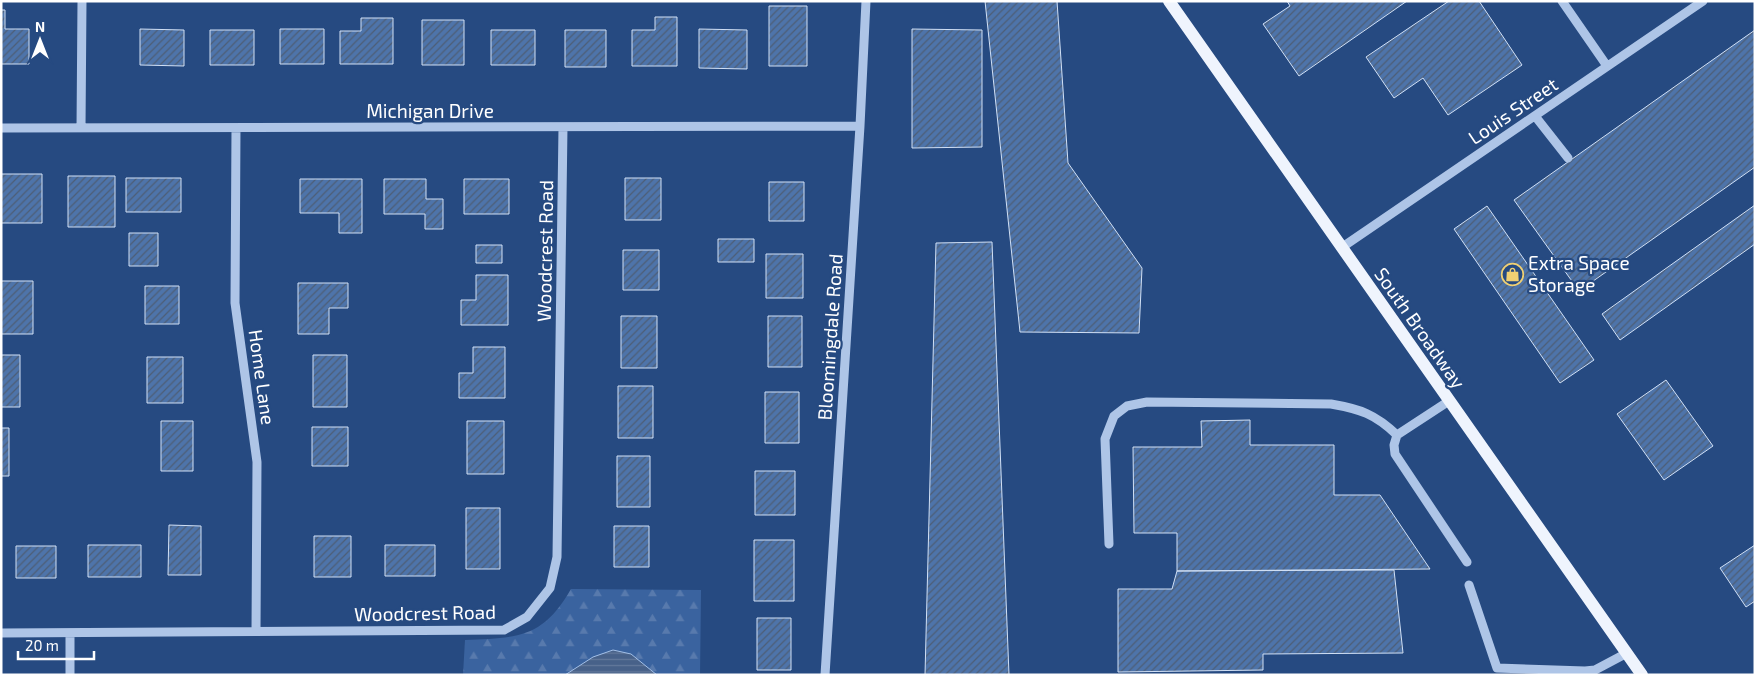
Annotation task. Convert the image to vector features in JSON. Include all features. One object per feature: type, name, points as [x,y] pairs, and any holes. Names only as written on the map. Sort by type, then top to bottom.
[{"type":"main road","name":"South Broadway","points":[[1169,1],[1642,675]]},
{"type":"street","points":[[81,128],[82,1]]},
{"type":"street","name":"Bloomingdale Road","points":[[824,675],[860,126],[866,1]]},
{"type":"street","points":[[1562,1],[1607,66]]},
{"type":"street","name":"Louis Street","points":[[1341,248],[1703,1]]},
{"type":"street","points":[[1535,116],[1568,158]]},
{"type":"street","name":"Michigan Drive","points":[[1,128],[860,126]]},
{"type":"street","name":"Woodcrest Road","points":[[1,633],[504,630],[527,617],[550,588],[557,558],[563,127]]},
{"type":"street","name":"Home Lane","points":[[236,128],[235,303],[257,462],[256,631]]},
{"type":"street","points":[[1449,401],[1397,435],[1394,445],[1395,454],[1467,562]]},
{"type":"street","points":[[1109,544],[1105,439],[1114,416],[1126,406],[1147,402],[1330,404],[1355,408],[1370,414],[1387,425],[1397,435]]},
{"type":"street","points":[[1469,585],[1497,668],[1594,670],[1627,653]]},
{"type":"street","points":[[70,634],[70,675]]},
{"type":"green space","points":[[571,589],[701,590],[700,675],[463,675],[465,640],[500,638],[527,632],[539,626],[550,617],[561,605]]},
{"type":"shaded area","points":[[613,650],[631,654],[657,675],[565,675],[593,657]]},
{"type":"building","points":[[985,1],[1057,1],[1068,163],[1142,268],[1139,333],[1020,332]]},
{"type":"building","points":[[1287,1],[1407,1],[1299,76],[1263,24],[1290,6]]},
{"type":"building","points":[[1449,1],[1479,1],[1522,65],[1448,115],[1423,78],[1394,98],[1366,57]]},
{"type":"building","points":[[769,6],[807,6],[807,66],[769,66]]},
{"type":"building","points":[[1,10],[5,10],[5,29],[29,29],[29,64],[1,64]]},
{"type":"building","points":[[655,17],[677,17],[677,66],[632,66],[632,30],[655,30]]},
{"type":"building","points":[[361,18],[393,18],[393,64],[340,64],[340,31],[361,31]]},
{"type":"building","points":[[422,20],[464,20],[464,65],[422,65]]},
{"type":"building","points":[[140,29],[184,30],[184,66],[140,65]]},
{"type":"building","points":[[280,29],[324,29],[324,64],[280,64]]},
{"type":"building","points":[[699,29],[747,30],[747,69],[699,68]]},
{"type":"building","points":[[912,29],[982,30],[982,147],[912,148]]},
{"type":"building","points":[[210,30],[254,30],[254,65],[210,65]]},
{"type":"building","points":[[491,30],[535,30],[535,65],[491,65]]},
{"type":"building","points":[[565,30],[606,30],[606,67],[565,67]]},
{"type":"building","points":[[1755,30],[1755,167],[1579,291],[1514,200]]},
{"type":"building","points":[[1,174],[42,174],[42,223],[1,223]]},
{"type":"building","points":[[68,176],[115,176],[115,227],[68,227]]},
{"type":"building","points":[[126,178],[181,178],[181,212],[126,212]]},
{"type":"building","points":[[625,178],[661,178],[661,220],[625,220]]},
{"type":"building","points":[[300,179],[362,179],[362,233],[339,233],[339,213],[300,213]]},
{"type":"building","points":[[384,179],[426,179],[426,199],[443,199],[443,229],[425,229],[425,214],[384,214]]},
{"type":"building","points":[[464,179],[509,179],[509,214],[464,214]]},
{"type":"building","points":[[769,182],[804,182],[804,221],[769,221]]},
{"type":"building","points":[[1755,205],[1755,244],[1620,340],[1602,314]]},
{"type":"building","points":[[1487,206],[1594,360],[1560,383],[1454,229]]},
{"type":"building","points":[[129,233],[158,233],[158,266],[129,266]]},
{"type":"building","points":[[718,239],[754,239],[754,262],[718,262]]},
{"type":"building","points":[[992,242],[1009,675],[925,675],[936,243]]},
{"type":"building","points":[[476,245],[502,245],[502,263],[476,263]]},
{"type":"building","points":[[623,250],[659,250],[659,290],[623,290]]},
{"type":"building","points":[[766,254],[803,254],[803,298],[766,298]]},
{"type":"building","points":[[476,275],[508,275],[508,325],[461,325],[461,300],[476,300]]},
{"type":"building","points":[[1,281],[33,281],[33,334],[1,334]]},
{"type":"building","points":[[298,283],[348,283],[348,308],[329,308],[329,334],[298,334]]},
{"type":"building","points":[[145,286],[179,286],[179,324],[145,324]]},
{"type":"building","points":[[621,316],[657,316],[657,368],[621,368]]},
{"type":"building","points":[[768,316],[802,316],[802,367],[768,367]]},
{"type":"building","points":[[473,347],[505,347],[505,398],[459,398],[459,373],[473,373]]},
{"type":"building","points":[[1,355],[20,355],[20,407],[1,407]]},
{"type":"building","points":[[313,355],[347,355],[347,407],[313,407]]},
{"type":"building","points":[[147,357],[183,357],[183,403],[147,403]]},
{"type":"building","points":[[1666,380],[1713,446],[1664,480],[1617,414]]},
{"type":"building","points":[[618,386],[653,386],[653,438],[618,438]]},
{"type":"building","points":[[765,392],[799,392],[799,443],[765,443]]},
{"type":"building","points":[[1250,420],[1250,445],[1334,445],[1334,495],[1380,495],[1430,569],[1177,571],[1177,533],[1134,533],[1133,447],[1202,447],[1201,421]]},
{"type":"building","points":[[161,421],[193,421],[193,471],[161,471]]},
{"type":"building","points":[[467,421],[504,421],[504,474],[467,474]]},
{"type":"building","points":[[312,427],[348,427],[348,466],[312,466]]},
{"type":"building","points":[[1,428],[9,428],[9,476],[1,476]]},
{"type":"building","points":[[617,456],[650,456],[650,507],[617,507]]},
{"type":"building","points":[[755,471],[795,471],[795,515],[755,515]]},
{"type":"building","points":[[466,508],[500,508],[500,569],[466,569]]},
{"type":"building","points":[[169,525],[201,526],[201,575],[168,575]]},
{"type":"building","points":[[614,526],[649,526],[649,567],[614,567]]},
{"type":"building","points":[[314,536],[351,536],[351,577],[314,577]]},
{"type":"building","points":[[754,540],[794,540],[794,601],[754,601]]},
{"type":"building","points":[[88,545],[141,545],[141,577],[88,577]]},
{"type":"building","points":[[385,545],[435,545],[435,576],[385,576]]},
{"type":"building","points":[[1755,545],[1755,601],[1746,607],[1720,568]]},
{"type":"building","points":[[16,546],[56,546],[56,578],[16,578]]},
{"type":"building","points":[[1394,570],[1403,653],[1263,654],[1263,670],[1118,672],[1118,589],[1172,589],[1177,571]]},
{"type":"building","points":[[757,618],[791,618],[791,670],[757,670]]},
{"type":"place","name":"Extra Space Storage","points":[[1512,274]]}]
